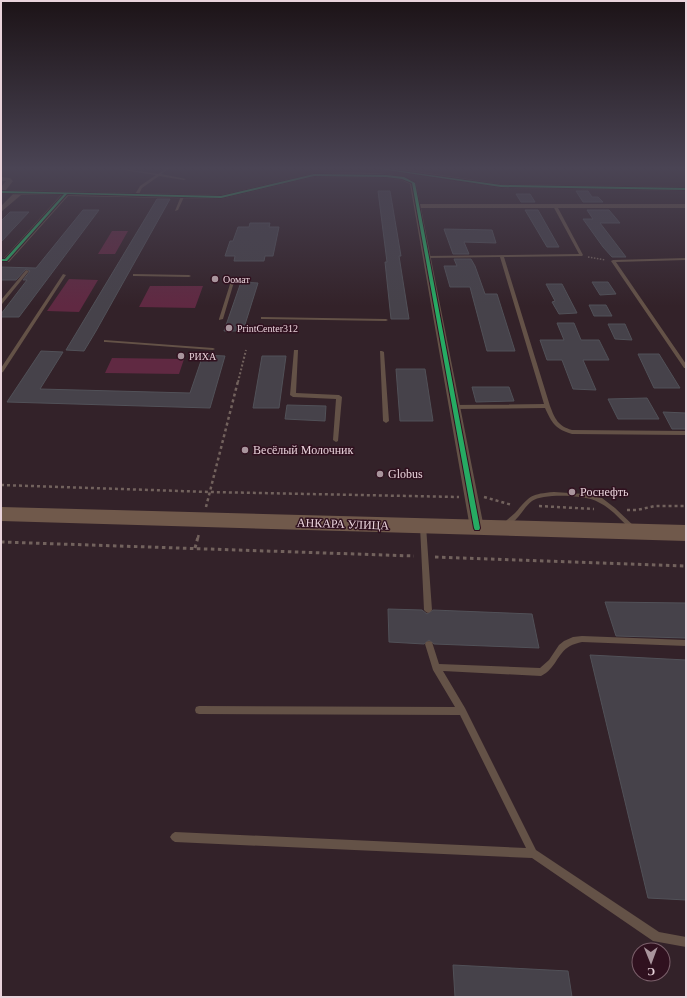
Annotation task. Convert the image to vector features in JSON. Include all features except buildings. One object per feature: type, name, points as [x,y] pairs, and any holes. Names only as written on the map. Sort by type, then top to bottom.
[{"type":"main road","name":"АНКАРА УЛИЦА","points":[[1,514],[686,533]]},
{"type":"street","points":[[1,260],[6,260],[48,214]]},
{"type":"street","points":[[418,214],[471,497],[485,528]]},
{"type":"lane","points":[[426,257],[581,255],[559,214]]},
{"type":"lane","points":[[502,256],[547,406],[555,425],[562,430],[572,432],[686,433]]},
{"type":"lane","points":[[613,261],[686,259]]},
{"type":"lane","points":[[613,261],[686,367]]},
{"type":"lane","points":[[1,303],[27,271]]},
{"type":"lane","points":[[1,372],[64,275]]},
{"type":"lane","points":[[134,275],[189,276]]},
{"type":"lane","points":[[221,319],[232,282]]},
{"type":"lane","points":[[263,318],[386,320]]},
{"type":"lane","points":[[106,341],[214,349]]},
{"type":"lane","points":[[296,351],[293,395],[339,397],[336,440]]},
{"type":"lane","points":[[382,352],[386,421]]},
{"type":"lane","points":[[454,407],[547,406]]},
{"type":"lane","points":[[485,528],[513,520],[531,500],[541,496],[582,495],[598,499],[637,532]]},
{"type":"lane","points":[[423,526],[428,610]]},
{"type":"lane","points":[[436,667],[541,672],[547,668],[563,644],[572,640],[686,642]]},
{"type":"lane","points":[[429,644],[436,667],[462,711],[533,853],[657,937],[686,942]]},
{"type":"lane","points":[[199,710],[462,711]]},
{"type":"lane","points":[[175,837],[533,853]]},
{"type":"path","points":[[581,255],[613,261]]},
{"type":"path","points":[[195,548],[246,350]]},
{"type":"path","points":[[1,485],[210,492],[471,497],[493,498],[502,505],[612,510],[636,510],[655,506],[686,506]]},
{"type":"path","points":[[1,542],[686,566]]},
{"type":"shaded area","points":[[112,231],[128,231],[115,254],[98,254]]},
{"type":"shaded area","points":[[69,279],[98,280],[79,312],[47,311]]},
{"type":"shaded area","points":[[150,286],[203,286],[195,308],[139,307]]},
{"type":"shaded area","points":[[112,358],[184,359],[179,374],[105,373]]},
{"type":"cycle path","points":[[1,260],[6,260],[48,214]]},
{"type":"cycle path","points":[[419,214],[477,528]]},
{"type":"place","name":"Оомат","points":[[215,279]]},
{"type":"place","name":"PrintCenter312","points":[[229,328]]},
{"type":"place","name":"РИХА","points":[[181,356]]},
{"type":"place","name":"Весёлый Молочник","points":[[245,450]]},
{"type":"place","name":"Globus","points":[[380,474]]},
{"type":"place","name":"Роснефть","points":[[572,492]]}]
